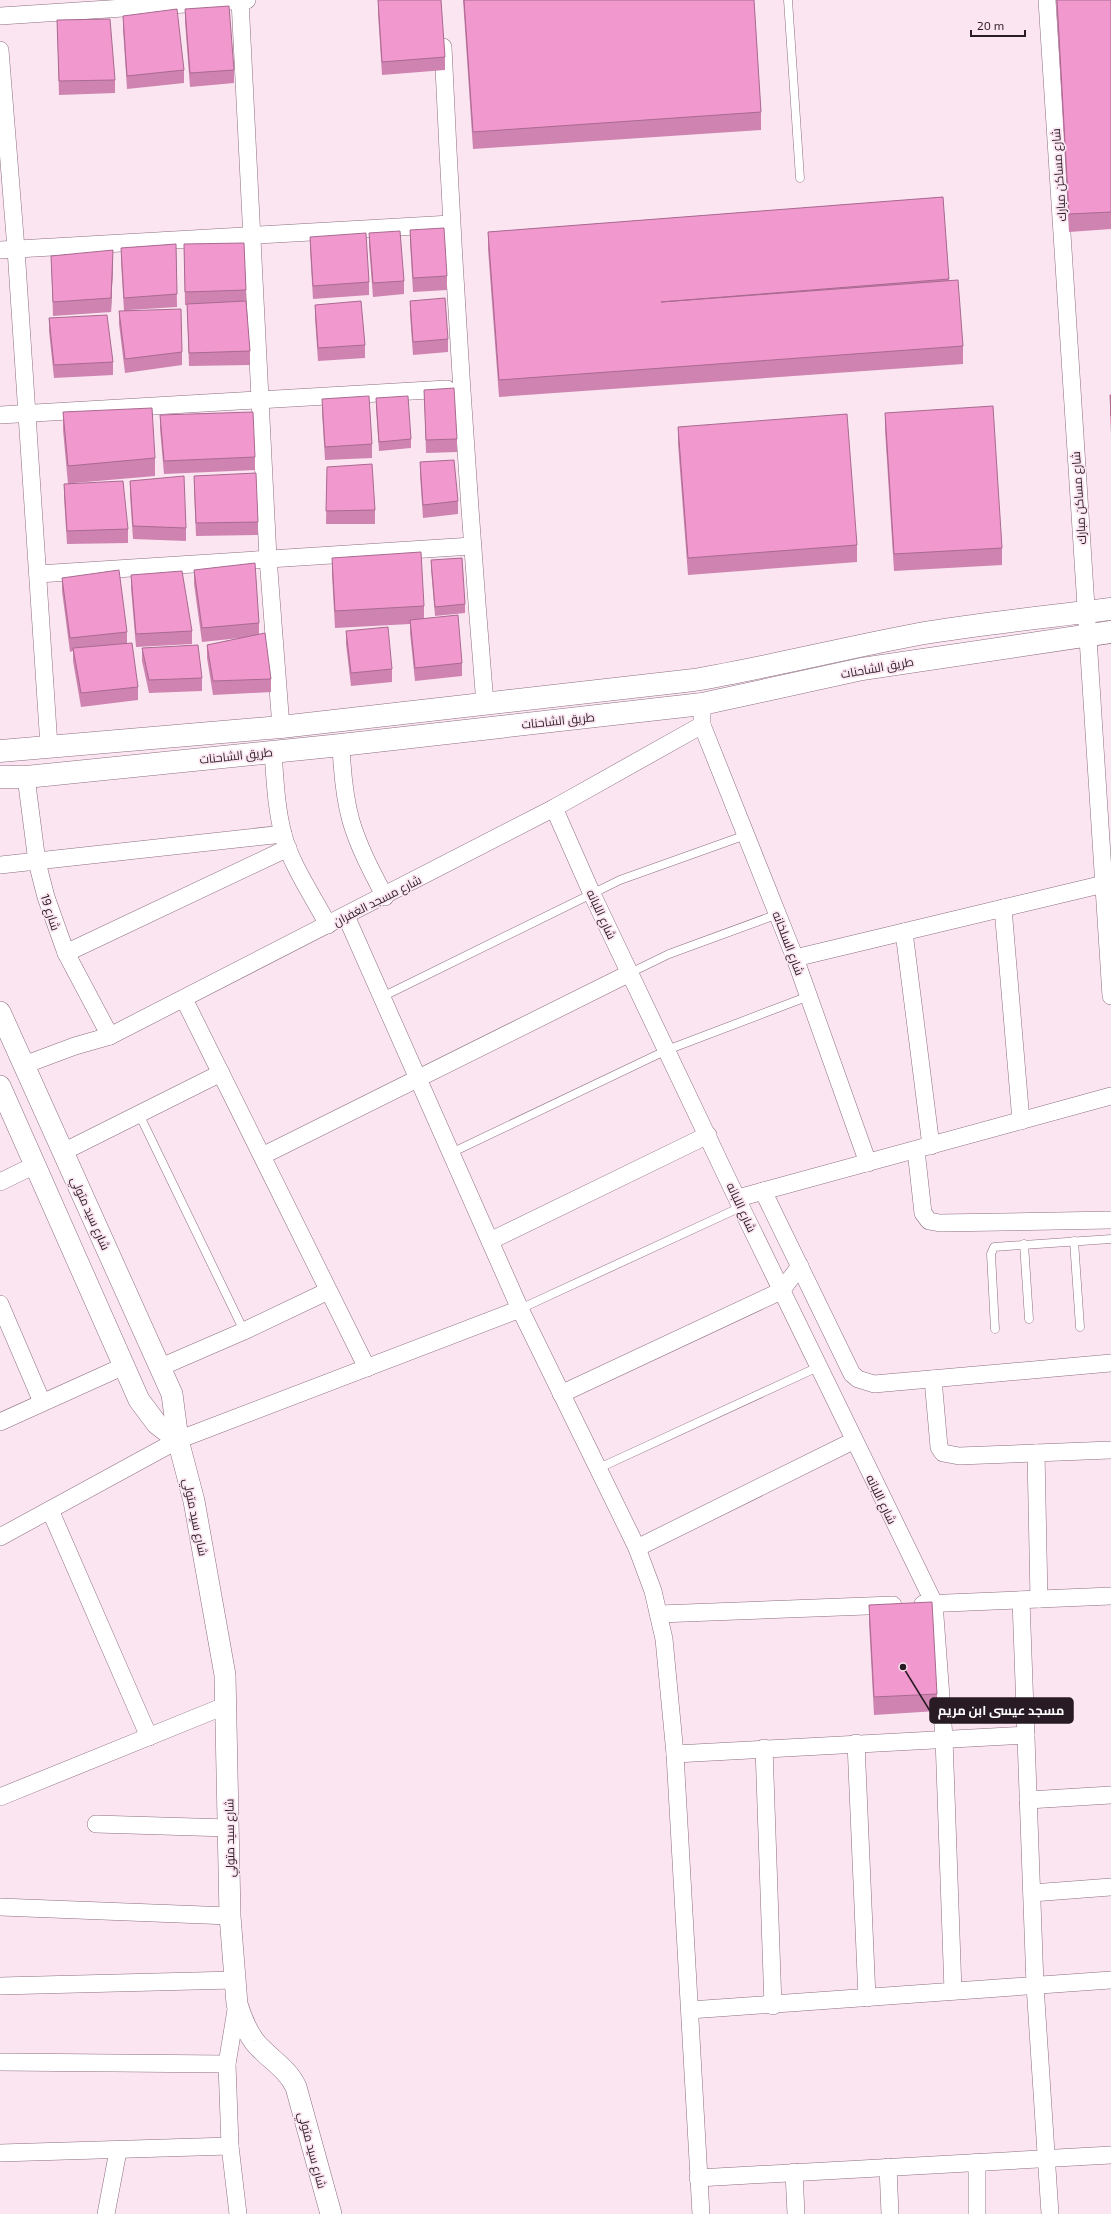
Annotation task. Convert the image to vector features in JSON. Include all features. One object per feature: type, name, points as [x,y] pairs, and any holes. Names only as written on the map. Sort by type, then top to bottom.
[{"type":"main road","name":"طريق الشاحنات","points":[[0,752],[49,746],[281,727],[694,680],[746,671],[921,634],[1002,622],[1111,609]]},
{"type":"main road","name":"طريق الشاحنات","points":[[0,777],[26,776],[341,745],[702,704],[862,669],[1111,632]]},
{"type":"street","points":[[0,16],[242,0],[268,558],[281,727]]},
{"type":"street","name":"شارع مساكن مبارك","points":[[1047,0],[1085,613],[1107,894],[1111,996]]},
{"type":"street","points":[[442,34],[461,388],[485,704]]},
{"type":"street","points":[[0,50],[8,250],[27,414],[49,746]]},
{"type":"street","points":[[8,250],[451,224]]},
{"type":"street","points":[[0,415],[461,388]]},
{"type":"street","points":[[38,574],[472,546]]},
{"type":"street","points":[[702,704],[702,725]]},
{"type":"street","name":"شارع مسجد الغفران","points":[[24,1065],[75,1046],[110,1036],[184,999],[385,897],[554,808],[702,725]]},
{"type":"street","name":"شارع السلخانه","points":[[702,725],[795,958],[868,1163]]},
{"type":"street","points":[[341,745],[343,783],[351,821],[364,857],[385,897]]},
{"type":"street","points":[[273,752],[277,803],[285,841],[328,925]]},
{"type":"street","name":"شارع 19","points":[[26,776],[37,862],[46,897],[66,953],[110,1036]]},
{"type":"street","name":"شارع اللبانه","points":[[554,808],[592,894],[818,1367],[934,1603]]},
{"type":"street","points":[[0,865],[285,841]]},
{"type":"street","points":[[66,953],[285,841]]},
{"type":"street","points":[[795,958],[1003,908],[1107,894]]},
{"type":"street","points":[[1003,908],[1021,1121]]},
{"type":"street","points":[[346,916],[520,1309],[636,1548],[653,1591],[659,1614],[668,1670],[675,1754],[701,2214]]},
{"type":"street","points":[[904,932],[923,1148],[923,1213],[929,1221],[940,1223],[1111,1220]]},
{"type":"street","points":[[262,1156],[418,1080],[630,973]]},
{"type":"street","points":[[184,999],[367,1368]]},
{"type":"street","name":"شارع سيد متولي","points":[[0,1012],[161,1367],[175,1406],[178,1440],[196,1508],[224,1675],[226,1706],[230,1916],[237,2004],[241,2017],[254,2041],[286,2070],[296,2087],[331,2214]]},
{"type":"street","points":[[63,1152],[221,1073]]},
{"type":"street","points":[[0,1086],[139,1400],[157,1424],[178,1440]]},
{"type":"street","points":[[740,1202],[764,1191],[1111,1096]]},
{"type":"street","points":[[490,1241],[708,1135]]},
{"type":"street","points":[[0,1182],[35,1165]]},
{"type":"street","points":[[764,1191],[852,1374],[858,1379],[874,1384],[1111,1363]]},
{"type":"street","points":[[561,1394],[782,1291],[800,1266]]},
{"type":"street","points":[[161,1367],[244,1331],[328,1290]]},
{"type":"street","points":[[0,1304],[42,1402]]},
{"type":"street","points":[[0,1536],[178,1440],[520,1309]]},
{"type":"street","points":[[0,1422],[124,1366]]},
{"type":"street","points":[[933,1379],[938,1447],[943,1453],[958,1456],[1111,1450]]},
{"type":"street","points":[[636,1548],[854,1440]]},
{"type":"street","points":[[1036,1453],[1039,1599]]},
{"type":"street","points":[[50,1510],[149,1737]]},
{"type":"street","points":[[659,1614],[1111,1596]]},
{"type":"street","points":[[1021,1600],[1035,1985],[1050,2214]]},
{"type":"street","points":[[934,1603],[944,1738],[953,1991]]},
{"type":"street","points":[[0,1797],[226,1706]]},
{"type":"street","points":[[675,1754],[944,1738],[1026,1735]]},
{"type":"street","points":[[856,1743],[867,1998]]},
{"type":"street","points":[[764,1748],[773,2006]]},
{"type":"street","points":[[1028,1800],[1111,1795]]},
{"type":"street","points":[[96,1824],[228,1828]]},
{"type":"street","points":[[1032,1893],[1111,1887]]},
{"type":"street","points":[[0,1907],[230,1916]]},
{"type":"street","points":[[0,1986],[234,1980]]},
{"type":"street","points":[[690,2010],[773,2006],[1111,1980]]},
{"type":"street","points":[[237,2004],[227,2064],[230,2146],[238,2214]]},
{"type":"street","points":[[0,2062],[227,2064]]},
{"type":"street","points":[[0,2153],[118,2151],[230,2146]]},
{"type":"street","points":[[106,2214],[118,2151]]},
{"type":"street","points":[[698,2178],[1111,2155]]},
{"type":"street","points":[[977,2162],[977,2214]]},
{"type":"street","points":[[888,2167],[890,2214]]},
{"type":"street","points":[[794,2172],[796,2214]]},
{"type":"lane","points":[[788,0],[800,178]]},
{"type":"lane","points":[[382,997],[620,880],[746,835]]},
{"type":"lane","points":[[630,973],[669,954],[778,914]]},
{"type":"lane","points":[[451,1153],[667,1050],[809,996]]},
{"type":"lane","points":[[139,1114],[244,1331]]},
{"type":"lane","points":[[520,1309],[740,1202]]},
{"type":"lane","points":[[995,1329],[992,1251],[997,1246],[1111,1239]]},
{"type":"lane","points":[[1074,1241],[1080,1327]]},
{"type":"lane","points":[[1024,1244],[1029,1319]]},
{"type":"lane","points":[[597,1468],[818,1367]]},
{"type":"building","points":[[378,0],[441,0],[445,57],[382,62]]},
{"type":"building","points":[[464,0],[754,0],[761,112],[473,132]]},
{"type":"building","points":[[1057,0],[1111,0],[1111,212],[1069,214]]},
{"type":"building","points":[[229,6],[234,70],[190,73],[185,9]]},
{"type":"building","points":[[177,9],[184,70],[127,76],[123,16]]},
{"type":"building","points":[[110,19],[115,80],[59,81],[57,20]]},
{"type":"building","points":[[943,197],[949,279],[661,302],[958,280],[963,346],[499,380],[488,232]]},
{"type":"building","points":[[444,228],[447,276],[413,278],[410,230]]},
{"type":"building","points":[[400,231],[404,281],[373,283],[369,233]]},
{"type":"building","points":[[366,233],[369,282],[313,286],[310,237]]},
{"type":"building","points":[[244,243],[246,290],[185,292],[184,244]]},
{"type":"building","points":[[176,244],[177,294],[124,298],[121,248]]},
{"type":"building","points":[[113,250],[111,298],[53,302],[51,256]]},
{"type":"building","points":[[445,298],[448,339],[413,342],[410,301]]},
{"type":"building","points":[[246,301],[250,351],[189,353],[187,304]]},
{"type":"building","points":[[361,301],[365,345],[318,348],[315,305]]},
{"type":"building","points":[[181,309],[182,352],[125,359],[119,311]]},
{"type":"building","points":[[107,315],[113,362],[54,365],[49,318]]},
{"type":"building","points":[[454,388],[457,439],[426,440],[424,390]]},
{"type":"building","points":[[1110,395],[1111,395],[1111,416]]},
{"type":"building","points":[[369,396],[372,444],[325,447],[322,399]]},
{"type":"building","points":[[408,396],[411,439],[379,442],[376,398]]},
{"type":"building","points":[[993,406],[1002,548],[894,554],[885,413]]},
{"type":"building","points":[[152,408],[155,458],[68,466],[63,412]]},
{"type":"building","points":[[253,412],[255,457],[164,461],[160,415]]},
{"type":"building","points":[[847,414],[857,545],[688,558],[678,427]]},
{"type":"building","points":[[454,460],[458,501],[423,505],[420,462]]},
{"type":"building","points":[[372,464],[375,510],[326,511],[327,467]]},
{"type":"building","points":[[256,473],[258,522],[196,523],[194,476]]},
{"type":"building","points":[[184,476],[186,528],[133,526],[130,481]]},
{"type":"building","points":[[123,481],[128,529],[67,531],[64,484]]},
{"type":"building","points":[[421,552],[424,606],[335,611],[332,558]]},
{"type":"building","points":[[462,558],[465,604],[435,607],[431,560]]},
{"type":"building","points":[[255,563],[259,623],[202,628],[194,570]]},
{"type":"building","points":[[119,570],[127,632],[70,638],[62,578]]},
{"type":"building","points":[[182,571],[192,631],[136,634],[131,575]]},
{"type":"building","points":[[458,615],[462,663],[415,668],[410,620]]},
{"type":"building","points":[[388,627],[392,669],[351,673],[346,631]]},
{"type":"building","points":[[265,633],[271,679],[213,681],[207,645]]},
{"type":"building","points":[[132,643],[138,687],[81,693],[73,648]]},
{"type":"building","points":[[198,645],[202,678],[149,680],[142,648]]},
{"type":"building","points":[[932,1602],[937,1694],[874,1697],[869,1605]]},
{"type":"place","name":"مسجد عيسى ابن مريم","points":[[903,1667]]}]
